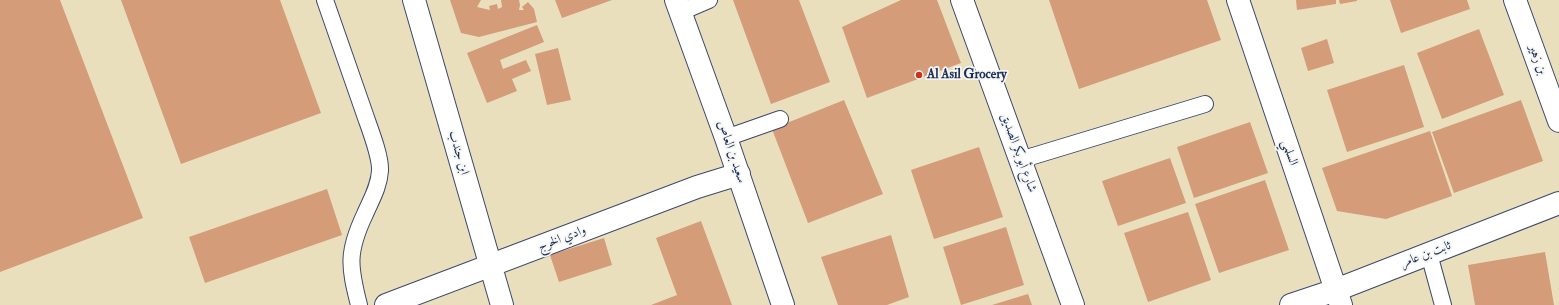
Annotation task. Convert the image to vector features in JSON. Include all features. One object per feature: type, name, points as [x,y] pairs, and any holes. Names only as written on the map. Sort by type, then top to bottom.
[{"type":"street","name":"ابن جندب","points":[[414,0],[502,305]]},
{"type":"street","name":"شارع أبو بكر الصديق","points":[[962,0],[1073,305]]},
{"type":"street","name":"السلمي","points":[[1238,0],[1339,298]]},
{"type":"street","name":"بن زهير","points":[[1515,0],[1559,121]]},
{"type":"street","name":"سعيد بن العاص","points":[[678,6],[739,174],[783,305]]},
{"type":"street","name":"وادي الخرج","points":[[386,305],[697,187],[739,174]]},
{"type":"street","name":"ثابت بن عامر","points":[[1291,305],[1339,298],[1429,254],[1559,203]]},
{"type":"lane","points":[[325,0],[369,127],[380,170],[376,190],[359,226],[351,250],[350,267],[359,305]]},
{"type":"lane","points":[[678,6],[709,0]]},
{"type":"lane","points":[[1020,160],[1206,104]]},
{"type":"lane","points":[[726,138],[780,119]]},
{"type":"lane","points":[[1429,254],[1443,305]]},
{"type":"building","points":[[0,0],[60,0],[143,218],[0,272]]},
{"type":"building","points":[[121,0],[280,0],[321,113],[181,164]]},
{"type":"building","points":[[450,0],[481,0],[477,7],[490,10],[489,6],[497,4],[498,9],[502,7],[501,0],[519,0],[519,10],[524,10],[522,7],[528,2],[534,9],[537,22],[479,37],[461,33]]},
{"type":"building","points":[[555,0],[612,0],[562,18]]},
{"type":"building","points":[[733,0],[799,0],[830,82],[771,104]]},
{"type":"building","points":[[901,0],[937,0],[961,63],[867,98],[842,27]]},
{"type":"building","points":[[1049,0],[1207,0],[1221,40],[1079,89]]},
{"type":"building","points":[[1296,0],[1336,0],[1336,4],[1297,10]]},
{"type":"building","points":[[1339,0],[1357,0],[1357,1],[1340,4]]},
{"type":"building","points":[[1390,0],[1467,0],[1470,9],[1401,33]]},
{"type":"building","points":[[537,25],[544,42],[500,60],[503,69],[526,60],[531,71],[512,79],[517,91],[487,103],[467,53]]},
{"type":"building","points":[[1479,29],[1504,95],[1442,119],[1417,53]]},
{"type":"building","points":[[1327,39],[1334,63],[1308,71],[1301,48]]},
{"type":"building","points":[[558,48],[571,100],[547,105],[535,54]]},
{"type":"building","points":[[1404,65],[1424,127],[1347,152],[1327,90]]},
{"type":"building","points":[[844,100],[883,194],[808,223],[772,129]]},
{"type":"building","points":[[1521,100],[1543,161],[1454,193],[1432,132]]},
{"type":"building","points":[[1250,122],[1268,173],[1194,198],[1177,147]]},
{"type":"building","points":[[1430,131],[1452,196],[1386,219],[1337,211],[1322,168]]},
{"type":"building","points":[[979,147],[1003,217],[934,239],[911,170]]},
{"type":"building","points":[[1170,158],[1186,203],[1118,226],[1102,181]]},
{"type":"building","points":[[1265,180],[1289,250],[1219,273],[1195,204]]},
{"type":"building","points":[[327,189],[342,235],[205,283],[189,237]]},
{"type":"building","points":[[1188,212],[1211,280],[1148,302],[1124,233]]},
{"type":"building","points":[[701,221],[732,305],[651,305],[677,295],[656,238]]},
{"type":"building","points":[[1006,227],[1024,285],[961,305],[943,247]]},
{"type":"building","points":[[891,235],[909,297],[887,305],[838,305],[821,257]]},
{"type":"building","points":[[604,238],[612,265],[559,282],[550,255]]},
{"type":"building","points":[[1545,252],[1554,305],[1475,305],[1468,265]]},
{"type":"building","points":[[1028,294],[1032,305],[992,305]]},
{"type":"place","name":"Al Asil Grocery","points":[[919,75]]}]
